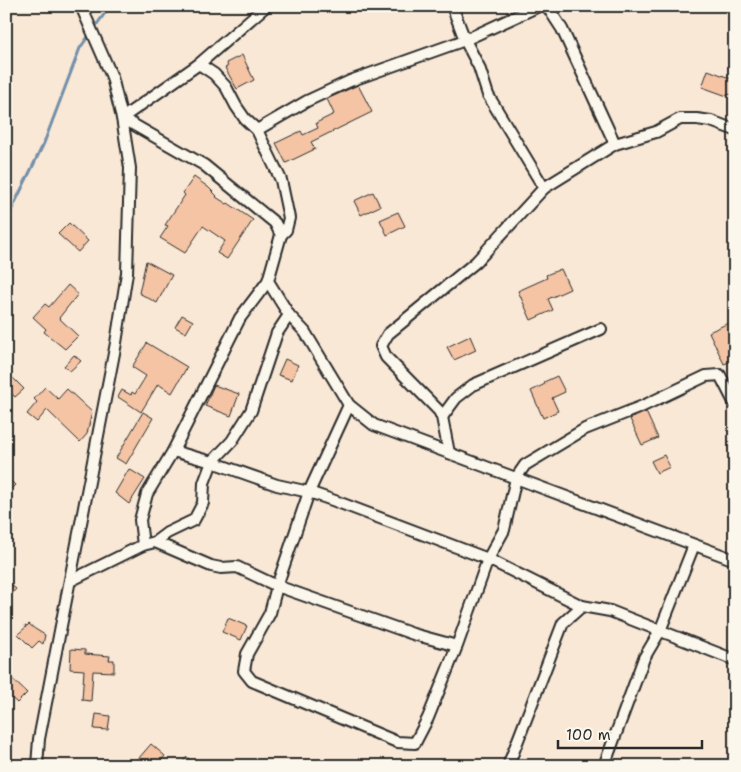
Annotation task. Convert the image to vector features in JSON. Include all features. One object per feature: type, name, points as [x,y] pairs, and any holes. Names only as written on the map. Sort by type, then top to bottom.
[{"type":"street","points":[[37,766],[39,738],[55,650],[70,582],[116,342],[127,273],[130,168],[122,118],[112,77],[80,6]]},
{"type":"street","points":[[122,118],[199,64],[266,6]]},
{"type":"street","points":[[452,6],[465,40],[479,67],[488,95],[544,188]]},
{"type":"street","points":[[256,130],[307,101],[350,80],[465,40],[539,6]]},
{"type":"street","points":[[547,6],[562,29],[616,144]]},
{"type":"street","points":[[143,545],[140,520],[147,494],[172,451],[240,318],[268,281],[281,235],[286,230],[289,218],[281,180],[256,130],[245,119],[226,88],[214,74],[199,64]]},
{"type":"street","points":[[122,118],[204,165],[275,223],[281,235]]},
{"type":"street","points":[[449,453],[442,417],[386,357],[381,346],[388,334],[476,262],[544,188],[616,144],[656,132],[680,119],[697,118],[735,130]]},
{"type":"street","points":[[268,281],[289,315],[305,332],[348,405],[374,425],[735,560]]},
{"type":"street","points":[[70,582],[143,545],[155,542],[167,532],[194,520],[203,503],[204,483],[212,462],[232,441],[251,411],[277,333],[289,315]]},
{"type":"street","points":[[442,417],[456,398],[473,385],[601,329]]},
{"type":"street","points":[[348,405],[309,492],[277,586],[270,614],[247,654],[244,671],[252,681],[397,742],[415,743],[428,718],[457,646],[488,559],[504,530],[516,478],[525,465],[585,429],[643,406],[706,376],[720,375],[735,404]]},
{"type":"street","points":[[172,451],[212,462],[277,485],[309,492],[488,559],[582,606],[610,610],[735,660]]},
{"type":"street","points":[[155,542],[211,566],[221,568],[237,567],[277,586],[413,634],[457,646]]},
{"type":"street","points":[[604,766],[644,658],[660,631],[694,545]]},
{"type":"street","points":[[508,766],[563,623],[582,606]]},
{"type":"building","points":[[242,55],[254,80],[237,89],[225,68],[228,66],[226,63]]},
{"type":"building","points":[[708,70],[735,80],[735,96],[728,94],[727,96],[702,87]]},
{"type":"building","points":[[358,85],[372,112],[311,142],[315,149],[286,163],[276,143],[301,131],[303,135],[318,128],[316,123],[334,114],[327,99]]},
{"type":"building","points":[[194,177],[208,187],[216,197],[253,220],[227,259],[217,253],[225,241],[203,226],[185,253],[160,238],[168,226],[165,225],[185,195],[183,193]]},
{"type":"building","points":[[373,192],[380,206],[361,215],[354,201]]},
{"type":"building","points":[[398,212],[405,226],[387,235],[380,220]]},
{"type":"building","points":[[69,223],[88,241],[78,252],[58,234]]},
{"type":"building","points":[[146,261],[172,275],[157,303],[139,293]]},
{"type":"building","points":[[561,269],[570,289],[548,299],[553,310],[531,320],[518,291],[547,278],[546,275]]},
{"type":"building","points":[[68,285],[78,294],[59,318],[78,336],[65,349],[44,332],[46,329],[33,317],[45,304],[49,307]]},
{"type":"building","points":[[182,315],[193,321],[186,333],[175,327]]},
{"type":"building","points":[[735,320],[735,360],[724,364],[709,332]]},
{"type":"building","points":[[470,336],[476,350],[454,360],[447,347]]},
{"type":"building","points":[[147,343],[187,367],[172,393],[158,384],[141,412],[118,397],[122,390],[131,395],[132,392],[135,394],[146,376],[132,367]]},
{"type":"building","points":[[74,355],[81,361],[70,371],[64,366]]},
{"type":"building","points":[[285,359],[298,365],[292,380],[278,375]]},
{"type":"building","points":[[6,371],[24,389],[15,397],[6,388]]},
{"type":"building","points":[[557,376],[565,392],[552,398],[558,411],[543,418],[531,391]]},
{"type":"building","points":[[214,385],[239,394],[231,416],[205,406]]},
{"type":"building","points":[[45,387],[58,399],[67,389],[92,412],[87,434],[80,442],[47,410],[37,422],[27,414],[37,402],[34,399]]},
{"type":"building","points":[[143,412],[153,418],[126,464],[116,458]]},
{"type":"building","points":[[646,412],[658,438],[642,445],[630,419]]},
{"type":"building","points":[[664,455],[670,467],[657,473],[651,461]]},
{"type":"building","points":[[129,469],[145,479],[129,504],[115,493]]},
{"type":"building","points":[[6,476],[15,485],[6,494]]},
{"type":"building","points":[[6,581],[16,589],[6,600]]},
{"type":"building","points":[[228,618],[247,626],[241,640],[222,632]]},
{"type":"building","points":[[29,624],[45,635],[43,644],[39,641],[32,648],[18,634],[26,627],[25,625]]},
{"type":"building","points":[[71,649],[85,650],[85,654],[110,656],[109,660],[114,660],[114,672],[93,671],[91,701],[82,700],[84,670],[70,669]]},
{"type":"building","points":[[6,673],[27,693],[17,703],[6,693]]},
{"type":"building","points":[[96,714],[110,716],[108,730],[94,729]]},
{"type":"building","points":[[151,744],[165,756],[156,766],[132,766]]},
{"type":"building","points":[[187,757],[197,766],[179,766]]},
{"type":"waterway","points":[[6,221],[44,143],[80,48],[110,6]]}]
